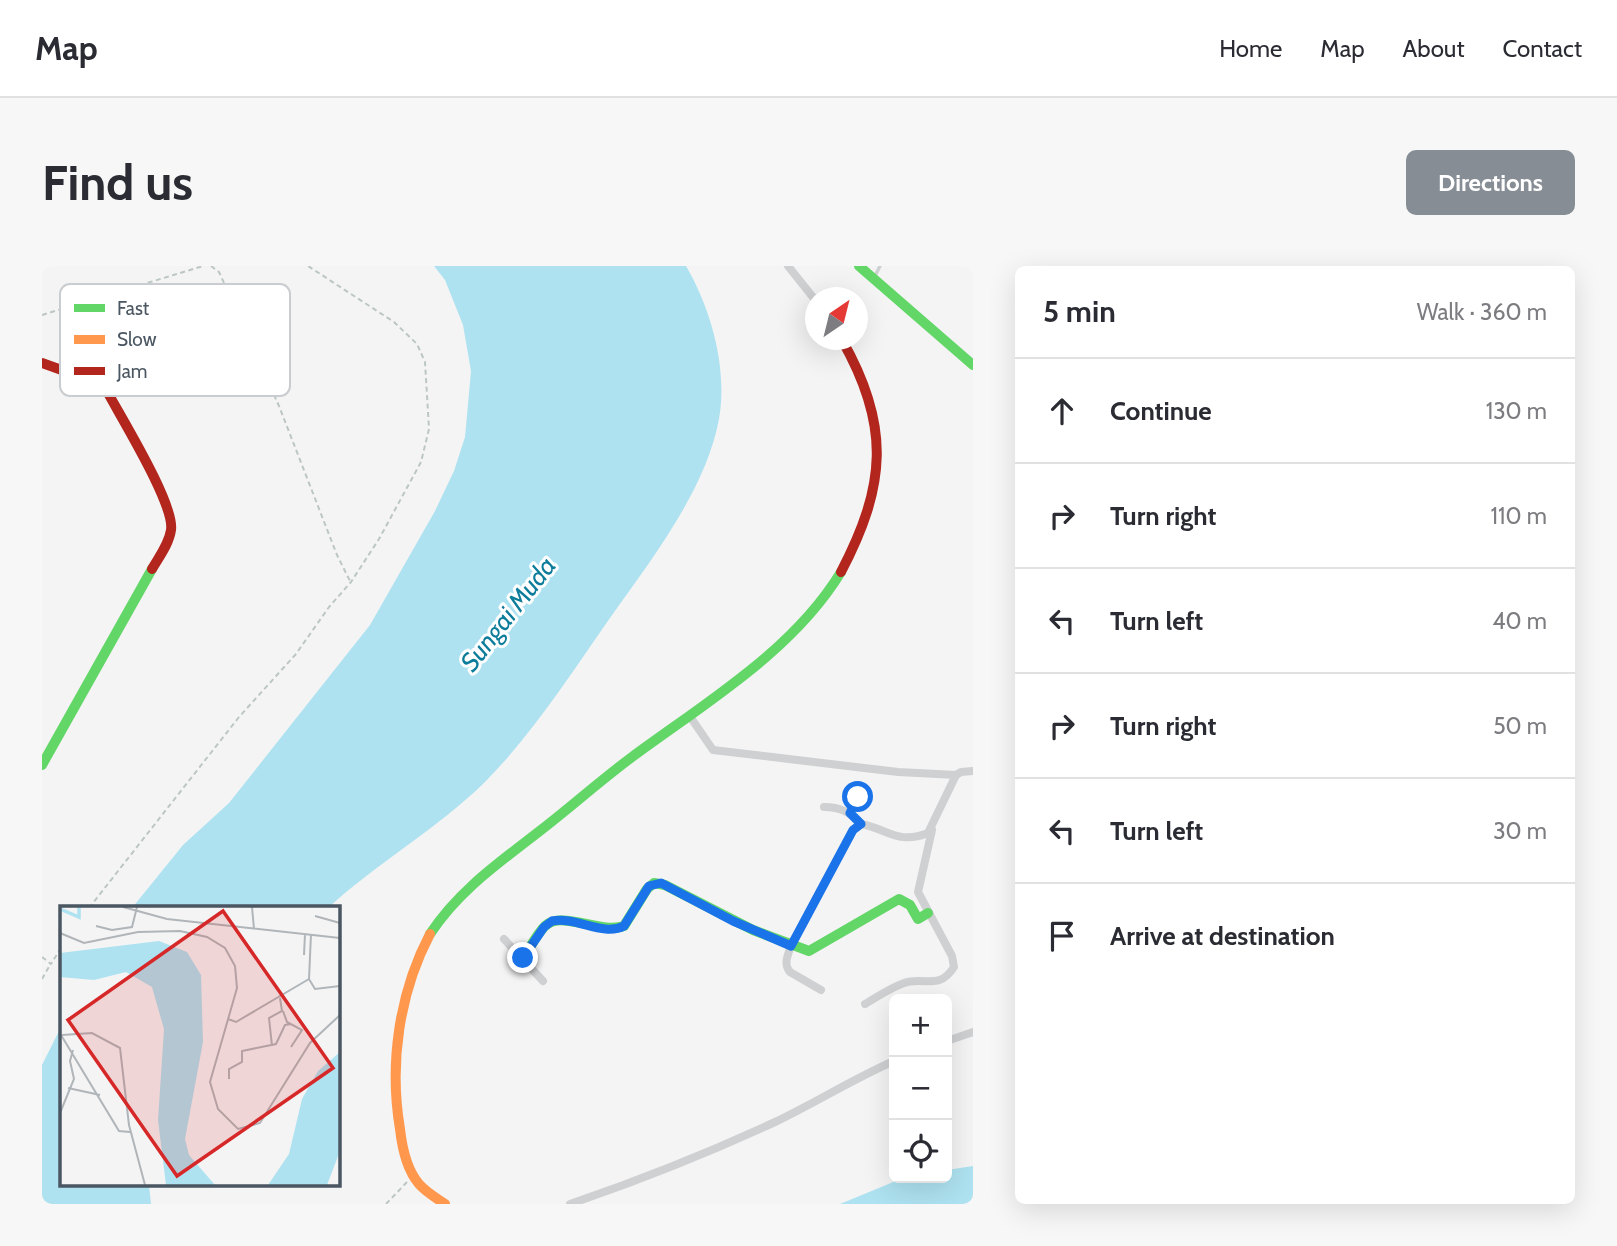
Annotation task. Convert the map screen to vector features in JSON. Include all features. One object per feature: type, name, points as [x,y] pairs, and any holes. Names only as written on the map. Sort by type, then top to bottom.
[{"type":"street","points":[[788,266],[805,287]]},
{"type":"street","points":[[859,266],[973,365]]},
{"type":"street","points":[[445,1204],[427,1191],[415,1177],[401,1137],[396,1110],[398,1046],[406,990],[422,952],[439,919],[454,902],[591,789],[766,657],[812,614],[845,568],[859,540],[878,471],[876,418],[867,386],[847,350]]},
{"type":"street","points":[[42,363],[60,370]]},
{"type":"street","points":[[42,765],[165,545],[172,525],[161,493],[110,396]]},
{"type":"street","points":[[689,715],[713,751],[898,772],[956,775],[973,771]]},
{"type":"street","points":[[824,807],[836,807],[850,813],[861,824],[898,838],[918,837],[928,833],[932,827],[956,775]]},
{"type":"street","points":[[850,813],[860,791]]},
{"type":"street","points":[[821,990],[790,972],[786,964],[791,946],[853,830],[861,824]]},
{"type":"street","points":[[865,1004],[908,982],[935,982],[954,967],[952,956],[918,892],[932,827]]},
{"type":"street","points":[[523,958],[544,927],[552,921],[576,921],[613,930],[624,926],[649,886],[658,883],[733,921],[809,951],[899,899],[910,905],[918,919],[928,913]]},
{"type":"street","points":[[504,939],[543,981]]},
{"type":"street","points":[[952,1039],[973,1032]]},
{"type":"street","points":[[570,1204],[627,1184],[741,1137],[823,1099],[889,1063]]},
{"type":"lane","points":[[873,279],[880,266]]},
{"type":"path","points":[[144,284],[203,266]]},
{"type":"path","points":[[213,266],[225,284]]},
{"type":"path","points":[[91,906],[239,717],[294,657],[329,607],[351,582],[404,494],[428,442],[425,362],[417,344],[394,322],[308,266]]},
{"type":"path","points":[[42,315],[60,310]]},
{"type":"path","points":[[275,396],[337,555],[351,582]]},
{"type":"path","points":[[42,979],[60,950]]},
{"type":"path","points":[[42,957],[51,964]]},
{"type":"path","points":[[386,1204],[408,1180],[415,1177]]},
{"type":"water","name":"Sungai Muda","points":[[434,266],[686,266],[710,320],[721,380],[719,419],[712,446],[690,498],[659,548],[551,703],[503,763],[447,815],[330,906],[134,906],[183,845],[229,803],[370,625],[435,511],[454,471],[465,437],[471,371],[463,325],[445,280]]},
{"type":"water","points":[[60,1029],[60,1186],[149,1186],[151,1204],[42,1204],[42,1065]]},
{"type":"water","points":[[973,1166],[973,1204],[840,1204],[891,1183],[952,1183],[952,1169]]},
{"type":"traffic: fast","points":[[859,266],[973,365]]},
{"type":"traffic: fast","points":[[42,765],[152,569]]},
{"type":"traffic: fast","points":[[430,934],[467,890],[496,865],[620,766],[718,696],[773,651],[798,627],[841,572]]},
{"type":"traffic: fast","points":[[523,958],[545,926],[552,922],[561,920],[614,928],[624,926],[647,889],[654,883],[665,885],[753,930],[809,951],[899,899],[910,905],[918,919],[928,913]]},
{"type":"traffic: slow","points":[[430,934],[411,980],[399,1029],[396,1054],[397,1104],[402,1143],[411,1172],[422,1187],[445,1204]]},
{"type":"traffic: jam","points":[[841,572],[867,512],[877,456],[869,400],[847,350]]},
{"type":"traffic: jam","points":[[42,363],[60,369]]},
{"type":"traffic: jam","points":[[110,396],[157,483],[170,518],[170,535],[152,569]]},
{"type":"route","points":[[523,958],[544,927],[552,921],[576,921],[619,929],[629,920],[649,886],[658,883],[733,921],[791,946],[853,830],[861,824],[850,813],[858,797]]}]
